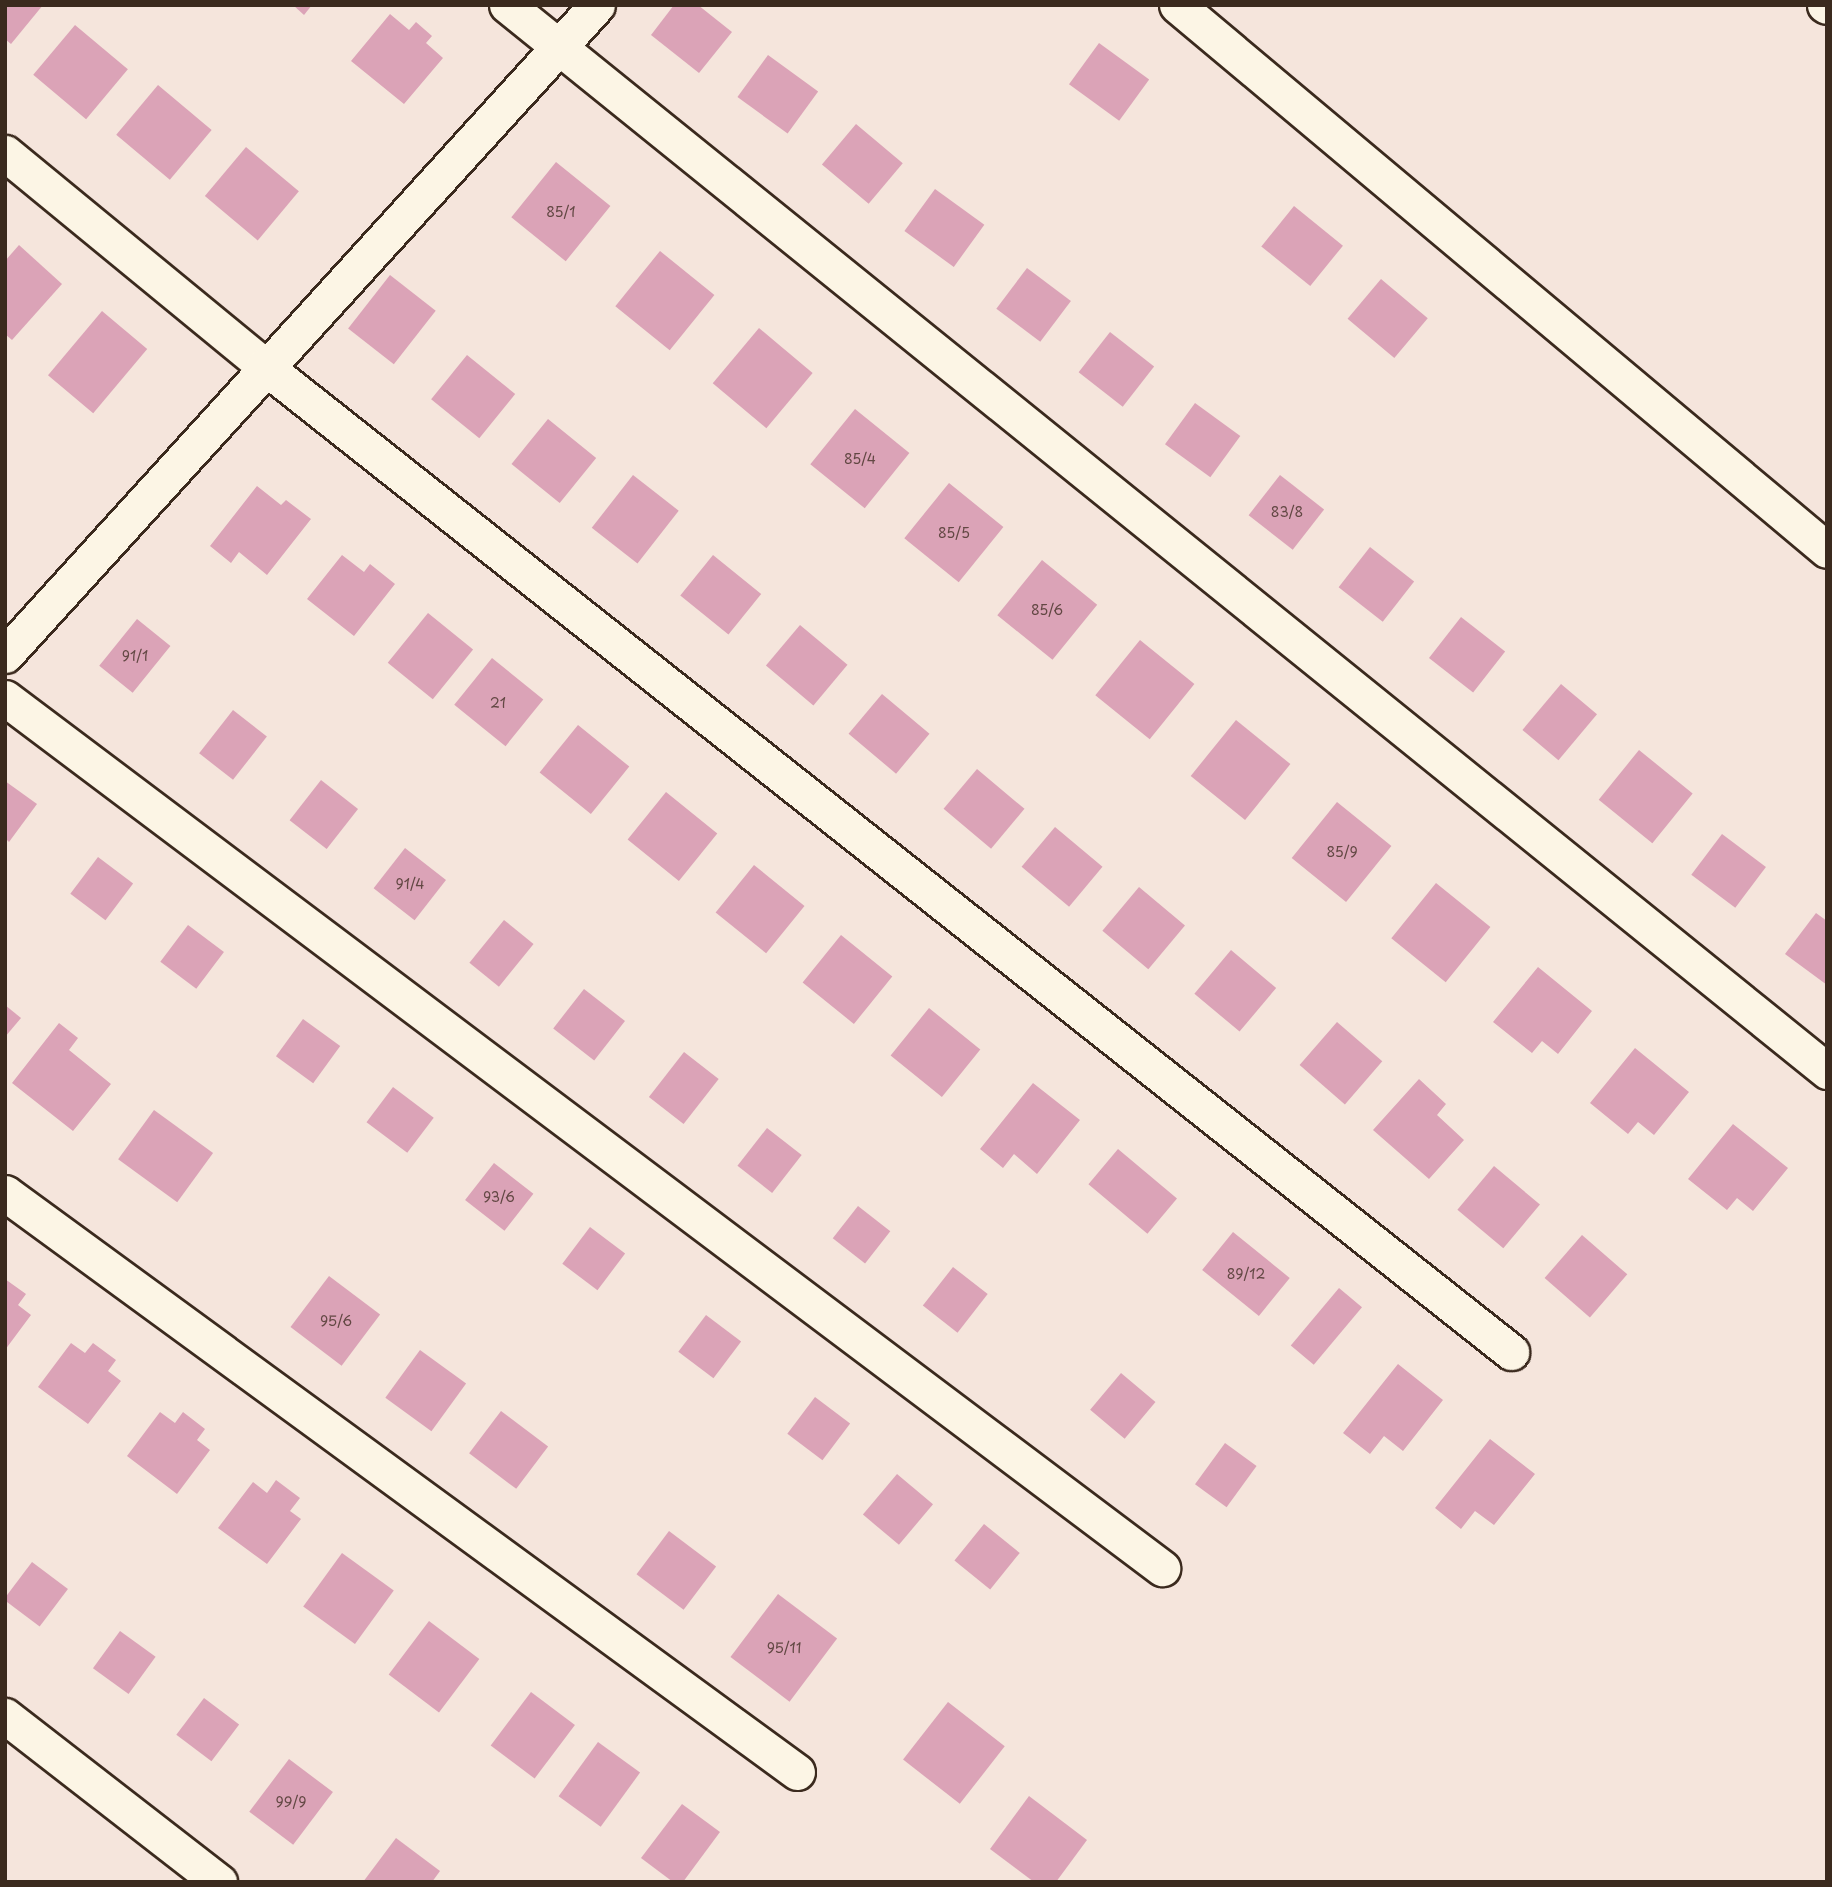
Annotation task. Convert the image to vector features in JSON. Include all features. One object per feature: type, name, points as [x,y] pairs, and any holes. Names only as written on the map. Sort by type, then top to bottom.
[{"type":"street","points":[[507,5],[1827,1071]]},
{"type":"street","points":[[5,655],[264,366],[597,5]]},
{"type":"street","points":[[1177,5],[1827,550]]},
{"type":"street","points":[[5,153],[264,366],[1511,1352]]},
{"type":"street","points":[[5,698],[1162,1568]]},
{"type":"street","points":[[5,1193],[797,1772]]},
{"type":"street","points":[[5,1716],[219,1882]]},
{"type":"building","points":[[5,5],[43,5],[11,44],[5,39]]},
{"type":"building","points":[[293,5],[312,5],[304,15]]},
{"type":"building","points":[[674,5],[698,5],[732,32],[699,73],[651,35]]},
{"type":"building","points":[[390,14],[409,30],[416,22],[432,36],[426,43],[443,58],[404,104],[351,61]]},
{"type":"building","points":[[75,25],[128,69],[86,119],[33,75]]},
{"type":"building","points":[[1099,43],[1149,79],[1119,121],[1069,84]]},
{"type":"building","points":[[768,55],[818,91],[788,134],[737,97]]},
{"type":"building","points":[[158,85],[212,130],[170,180],[116,135]]},
{"type":"building","points":[[856,124],[903,163],[869,204],[822,165]]},
{"type":"building","points":[[246,147],[299,191],[258,240],[205,196]]},
{"type":"building","points":[[556,162],[610,206],[566,261],[511,217]]},
{"type":"building","points":[[935,189],[984,225],[954,267],[904,231]]},
{"type":"building","points":[[1294,206],[1343,246],[1310,286],[1261,246]]},
{"type":"building","points":[[19,245],[62,284],[12,340],[5,334],[5,261]]},
{"type":"building","points":[[660,251],[714,295],[670,350],[615,306]]},
{"type":"building","points":[[1027,268],[1071,301],[1040,342],[996,309]]},
{"type":"building","points":[[390,275],[436,311],[394,364],[348,329]]},
{"type":"building","points":[[1381,279],[1428,318],[1394,358],[1348,319]]},
{"type":"building","points":[[102,311],[147,349],[93,413],[48,375]]},
{"type":"building","points":[[759,328],[813,373],[766,428],[713,383]]},
{"type":"building","points":[[1110,332],[1154,366],[1123,407],[1079,372]]},
{"type":"building","points":[[467,355],[515,394],[479,438],[431,399]]},
{"type":"building","points":[[1195,403],[1240,436],[1210,477],[1165,444]]},
{"type":"building","points":[[855,409],[909,453],[865,508],[810,464]]},
{"type":"building","points":[[548,419],[596,458],[560,503],[511,464]]},
{"type":"building","points":[[633,475],[679,511],[637,564],[592,528]]},
{"type":"building","points":[[1280,475],[1324,509],[1293,550],[1249,515]]},
{"type":"building","points":[[949,483],[1003,527],[959,582],[904,538]]},
{"type":"building","points":[[257,486],[281,505],[286,500],[311,519],[267,575],[239,552],[231,563],[210,546]]},
{"type":"building","points":[[1370,547],[1414,581],[1383,622],[1339,587]]},
{"type":"building","points":[[342,555],[364,572],[370,564],[395,584],[354,636],[307,599]]},
{"type":"building","points":[[713,555],[761,594],[728,634],[680,595]]},
{"type":"building","points":[[1042,560],[1097,605],[1052,660],[997,615]]},
{"type":"building","points":[[428,613],[473,650],[433,699],[388,663]]},
{"type":"building","points":[[1461,617],[1505,651],[1473,692],[1429,658]]},
{"type":"building","points":[[137,619],[170,646],[133,693],[99,666]]},
{"type":"building","points":[[800,625],[847,665],[813,705],[766,666]]},
{"type":"building","points":[[1140,640],[1194,684],[1150,739],[1095,695]]},
{"type":"building","points":[[492,658],[543,700],[506,746],[454,705]]},
{"type":"building","points":[[1561,684],[1597,714],[1558,760],[1522,730]]},
{"type":"building","points":[[882,694],[929,734],[896,774],[849,734]]},
{"type":"building","points":[[233,710],[267,736],[233,780],[199,753]]},
{"type":"building","points":[[1236,720],[1290,764],[1245,820],[1191,776]]},
{"type":"building","points":[[578,725],[629,767],[591,814],[540,772]]},
{"type":"building","points":[[1639,750],[1693,793],[1652,843],[1599,800]]},
{"type":"building","points":[[977,769],[1024,809],[991,849],[944,809]]},
{"type":"building","points":[[321,780],[358,809],[327,849],[290,820]]},
{"type":"building","points":[[5,781],[37,804],[9,842],[5,838]]},
{"type":"building","points":[[666,792],[717,834],[679,881],[628,839]]},
{"type":"building","points":[[1337,802],[1391,846],[1346,902],[1292,858]]},
{"type":"building","points":[[1055,827],[1102,867],[1069,907],[1022,867]]},
{"type":"building","points":[[1722,834],[1766,867],[1735,908],[1691,875]]},
{"type":"building","points":[[405,848],[446,880],[415,920],[374,888]]},
{"type":"building","points":[[98,857],[133,883],[105,920],[70,894]]},
{"type":"building","points":[[754,865],[805,906],[766,953],[716,912]]},
{"type":"building","points":[[1436,883],[1490,927],[1446,982],[1391,938]]},
{"type":"building","points":[[1139,887],[1185,926],[1148,969],[1102,931]]},
{"type":"building","points":[[1816,913],[1827,921],[1827,985],[1785,954]]},
{"type":"building","points":[[504,920],[534,944],[499,987],[469,963]]},
{"type":"building","points":[[188,925],[224,952],[196,989],[160,962]]},
{"type":"building","points":[[841,935],[892,977],[854,1024],[803,982]]},
{"type":"building","points":[[1231,950],[1276,988],[1240,1032],[1194,994]]},
{"type":"building","points":[[1538,967],[1592,1011],[1558,1054],[1542,1041],[1532,1053],[1493,1022]]},
{"type":"building","points":[[584,989],[625,1021],[594,1060],[553,1028]]},
{"type":"building","points":[[5,1005],[21,1018],[5,1037]]},
{"type":"building","points":[[929,1008],[980,1050],[942,1097],[891,1055]]},
{"type":"building","points":[[303,1019],[340,1046],[313,1083],[276,1056]]},
{"type":"building","points":[[1337,1022],[1382,1061],[1345,1104],[1300,1065]]},
{"type":"building","points":[[59,1023],[78,1038],[69,1050],[111,1084],[73,1131],[12,1083]]},
{"type":"building","points":[[1635,1048],[1689,1092],[1654,1135],[1638,1122],[1628,1134],[1590,1103]]},
{"type":"building","points":[[684,1052],[719,1079],[684,1124],[649,1097]]},
{"type":"building","points":[[1419,1079],[1446,1104],[1437,1115],[1464,1140],[1429,1179],[1373,1130]]},
{"type":"building","points":[[1033,1083],[1080,1120],[1037,1174],[1014,1154],[1003,1168],[980,1149]]},
{"type":"building","points":[[393,1087],[434,1118],[407,1153],[367,1122]]},
{"type":"building","points":[[154,1110],[213,1153],[177,1202],[118,1159]]},
{"type":"building","points":[[1733,1124],[1788,1168],[1753,1211],[1737,1198],[1727,1210],[1688,1179]]},
{"type":"building","points":[[767,1128],[802,1155],[772,1193],[737,1166]]},
{"type":"building","points":[[1118,1149],[1177,1198],[1147,1234],[1088,1184]]},
{"type":"building","points":[[494,1163],[533,1194],[504,1231],[465,1200]]},
{"type":"building","points":[[1494,1166],[1540,1205],[1503,1248],[1457,1210]]},
{"type":"building","points":[[858,1206],[890,1231],[865,1264],[833,1238]]},
{"type":"building","points":[[590,1227],[625,1253],[597,1290],[562,1264]]},
{"type":"building","points":[[1233,1232],[1290,1278],[1259,1316],[1202,1270]]},
{"type":"building","points":[[1582,1235],[1627,1274],[1590,1317],[1545,1278]]},
{"type":"building","points":[[953,1267],[988,1294],[958,1333],[923,1306]]},
{"type":"building","points":[[329,1276],[380,1315],[342,1366],[290,1327]]},
{"type":"building","points":[[5,1279],[26,1294],[18,1305],[31,1315],[5,1350]]},
{"type":"building","points":[[1339,1288],[1362,1307],[1314,1365],[1291,1345]]},
{"type":"building","points":[[706,1315],[741,1341],[713,1378],[678,1352]]},
{"type":"building","points":[[71,1343],[85,1353],[93,1343],[116,1360],[108,1371],[121,1381],[88,1424],[38,1387]]},
{"type":"building","points":[[420,1350],[466,1384],[431,1431],[385,1398]]},
{"type":"building","points":[[1398,1364],[1443,1400],[1403,1451],[1384,1436],[1370,1454],[1343,1433]]},
{"type":"building","points":[[1121,1373],[1155,1402],[1125,1439],[1090,1410]]},
{"type":"building","points":[[815,1397],[850,1423],[822,1460],[787,1434]]},
{"type":"building","points":[[501,1411],[548,1447],[516,1489],[469,1453]]},
{"type":"building","points":[[160,1412],[175,1423],[183,1412],[205,1429],[197,1440],[210,1450],[177,1494],[127,1456]]},
{"type":"building","points":[[1490,1439],[1535,1474],[1494,1525],[1475,1511],[1461,1529],[1435,1508]]},
{"type":"building","points":[[1225,1443],[1257,1466],[1227,1507],[1195,1484]]},
{"type":"building","points":[[897,1474],[933,1504],[899,1545],[863,1515]]},
{"type":"building","points":[[276,1480],[300,1498],[290,1511],[301,1519],[267,1564],[218,1528],[253,1482],[267,1493]]},
{"type":"building","points":[[984,1524],[1020,1553],[990,1589],[954,1561]]},
{"type":"building","points":[[669,1531],[716,1567],[684,1610],[637,1574]]},
{"type":"building","points":[[342,1553],[394,1591],[355,1644],[303,1606]]},
{"type":"building","points":[[32,1562],[68,1589],[40,1627],[5,1601]]},
{"type":"building","points":[[778,1594],[837,1639],[790,1702],[730,1657]]},
{"type":"building","points":[[429,1621],[479,1659],[439,1712],[389,1675]]},
{"type":"building","points":[[120,1631],[156,1657],[129,1694],[93,1668]]},
{"type":"building","points":[[531,1692],[575,1725],[535,1779],[491,1746]]},
{"type":"building","points":[[204,1698],[239,1724],[211,1761],[176,1735]]},
{"type":"building","points":[[948,1702],[1005,1746],[960,1804],[903,1760]]},
{"type":"building","points":[[598,1742],[640,1773],[601,1827],[559,1796]]},
{"type":"building","points":[[289,1759],[333,1792],[293,1845],[249,1812]]},
{"type":"building","points":[[1029,1796],[1087,1840],[1056,1882],[1034,1882],[990,1849]]},
{"type":"building","points":[[682,1804],[720,1832],[683,1882],[673,1882],[641,1858]]},
{"type":"building","points":[[396,1838],[440,1871],[432,1882],[363,1882]]}]
